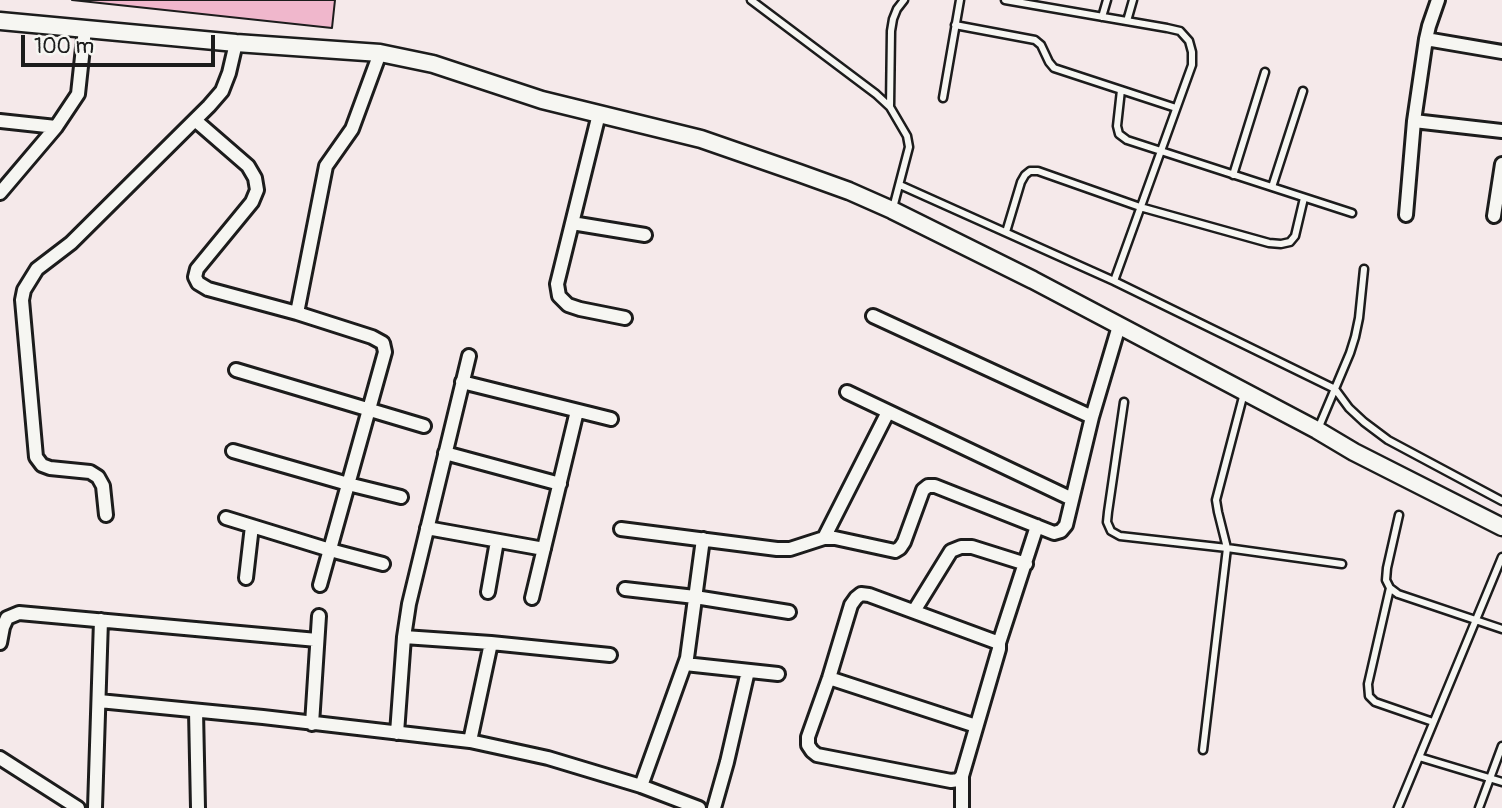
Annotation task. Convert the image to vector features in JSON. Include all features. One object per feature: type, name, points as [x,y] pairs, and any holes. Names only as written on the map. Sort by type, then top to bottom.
[{"type":"street","points":[[1406,215],[1414,121],[1426,39],[1438,0]]},
{"type":"street","points":[[0,21],[236,43],[380,53],[433,64],[542,100],[701,139],[892,210],[1032,279],[1354,452],[1502,527]]},
{"type":"street","points":[[0,192],[56,127],[78,94],[85,29]]},
{"type":"street","points":[[1426,39],[1502,52]]},
{"type":"street","points":[[106,515],[103,486],[98,477],[90,472],[50,468],[42,465],[36,457],[22,300],[24,290],[37,270],[71,243],[222,91],[236,43]]},
{"type":"street","points":[[297,313],[326,166],[352,129],[380,53]]},
{"type":"street","points":[[599,114],[558,284],[559,296],[568,305],[625,318]]},
{"type":"street","points":[[195,120],[248,166],[255,178],[257,190],[252,202],[197,269],[195,277],[198,283],[208,289],[297,313],[383,343],[385,352],[320,585]]},
{"type":"street","points":[[0,121],[56,127]]},
{"type":"street","points":[[1414,121],[1502,131]]},
{"type":"street","points":[[1494,216],[1502,164]]},
{"type":"street","points":[[572,223],[645,235]]},
{"type":"street","points":[[873,316],[1092,417]]},
{"type":"street","points":[[621,529],[790,549],[824,538],[835,538],[895,551],[904,542],[923,490],[928,486],[935,486],[1054,533],[1062,531],[1066,525],[1092,417],[1119,326]]},
{"type":"street","points":[[397,733],[409,604],[469,356]]},
{"type":"street","points":[[236,370],[424,426]]},
{"type":"street","points":[[462,382],[611,419]]},
{"type":"street","points":[[848,392],[1072,499]]},
{"type":"street","points":[[532,598],[578,411]]},
{"type":"street","points":[[824,538],[888,412]]},
{"type":"street","points":[[233,451],[401,497]]},
{"type":"street","points":[[445,453],[560,484]]},
{"type":"street","points":[[226,518],[330,551],[383,564]]},
{"type":"street","points":[[246,578],[252,526]]},
{"type":"street","points":[[962,808],[962,776],[999,643],[1037,526]]},
{"type":"street","points":[[427,528],[544,549]]},
{"type":"street","points":[[640,786],[685,664],[703,539]]},
{"type":"street","points":[[488,592],[497,541]]},
{"type":"street","points":[[914,611],[951,551],[972,547],[1026,564]]},
{"type":"street","points":[[625,589],[789,611]]},
{"type":"street","points":[[962,776],[951,781],[817,755],[808,745],[808,737],[851,605],[861,594],[999,643]]},
{"type":"street","points":[[0,643],[1,627],[7,618],[19,612],[317,640]]},
{"type":"street","points":[[312,724],[319,616]]},
{"type":"street","points":[[95,808],[102,620]]},
{"type":"street","points":[[404,637],[610,655]]},
{"type":"street","points":[[470,741],[491,643]]},
{"type":"street","points":[[685,664],[778,674]]},
{"type":"street","points":[[714,808],[748,671]]},
{"type":"street","points":[[829,678],[976,726]]},
{"type":"street","points":[[99,701],[470,741],[548,758],[640,786],[699,808]]},
{"type":"street","points":[[196,711],[198,808]]},
{"type":"street","points":[[0,758],[78,808]]},
{"type":"lane","points":[[751,0],[890,107],[907,136],[909,147],[892,210]]},
{"type":"lane","points":[[890,107],[891,32],[897,9],[904,0]]},
{"type":"lane","points":[[943,98],[960,0]]},
{"type":"lane","points":[[1005,0],[1180,31],[1189,41],[1192,65],[1114,281]]},
{"type":"lane","points":[[1053,8],[1054,0]]},
{"type":"lane","points":[[1102,17],[1107,0]]},
{"type":"lane","points":[[1127,21],[1133,0]]},
{"type":"lane","points":[[956,25],[1035,40],[1041,45],[1054,68],[1176,108]]},
{"type":"lane","points":[[1233,175],[1265,72]]},
{"type":"lane","points":[[1121,90],[1117,127],[1119,134],[1127,140],[1352,213]]},
{"type":"lane","points":[[1272,187],[1303,91]]},
{"type":"lane","points":[[1006,232],[1021,182],[1030,171],[1140,207],[1269,243],[1290,242],[1304,198]]},
{"type":"lane","points":[[900,185],[1114,281],[1335,389],[1357,415],[1388,440],[1502,501]]},
{"type":"lane","points":[[1317,430],[1355,337],[1364,269]]},
{"type":"lane","points":[[1203,750],[1227,548],[1216,500],[1244,393]]},
{"type":"lane","points":[[1124,402],[1108,512],[1107,522],[1111,531],[1120,536],[1342,564]]},
{"type":"lane","points":[[1399,515],[1387,568],[1386,580],[1390,588],[1398,594],[1502,629]]},
{"type":"lane","points":[[1398,808],[1502,557]]},
{"type":"lane","points":[[1390,588],[1368,684],[1368,696],[1384,706],[1433,722]]},
{"type":"lane","points":[[1479,808],[1502,746]]},
{"type":"lane","points":[[1419,757],[1502,782]]},
{"type":"building","points":[[72,0],[335,0],[332,28]]}]
